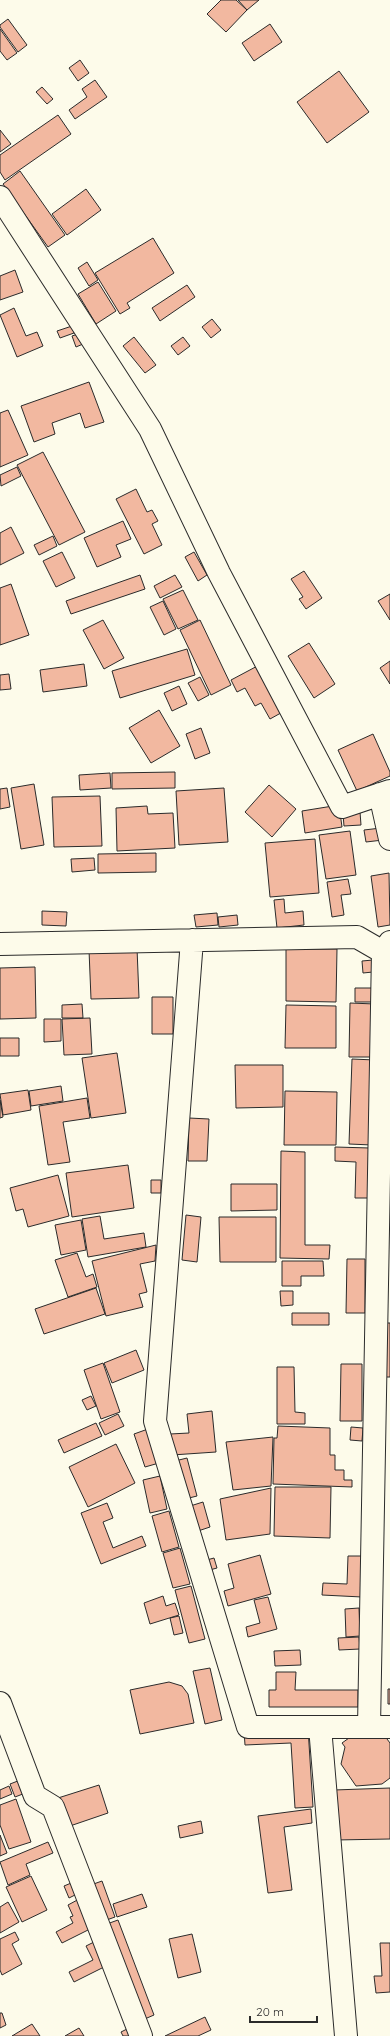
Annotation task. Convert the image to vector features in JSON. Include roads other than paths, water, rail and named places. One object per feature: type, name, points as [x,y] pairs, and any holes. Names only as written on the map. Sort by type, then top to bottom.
[{"type":"street","points":[[0,197],[150,429],[219,573],[342,807],[385,793],[390,839]]},
{"type":"street","points":[[0,944],[192,940],[357,937],[387,947],[379,1727],[248,1727],[156,1421],[192,940]]},
{"type":"street","points":[[0,1703],[35,1796],[53,1807],[141,2036]]},
{"type":"street","points":[[320,1727],[346,2036]]}]
